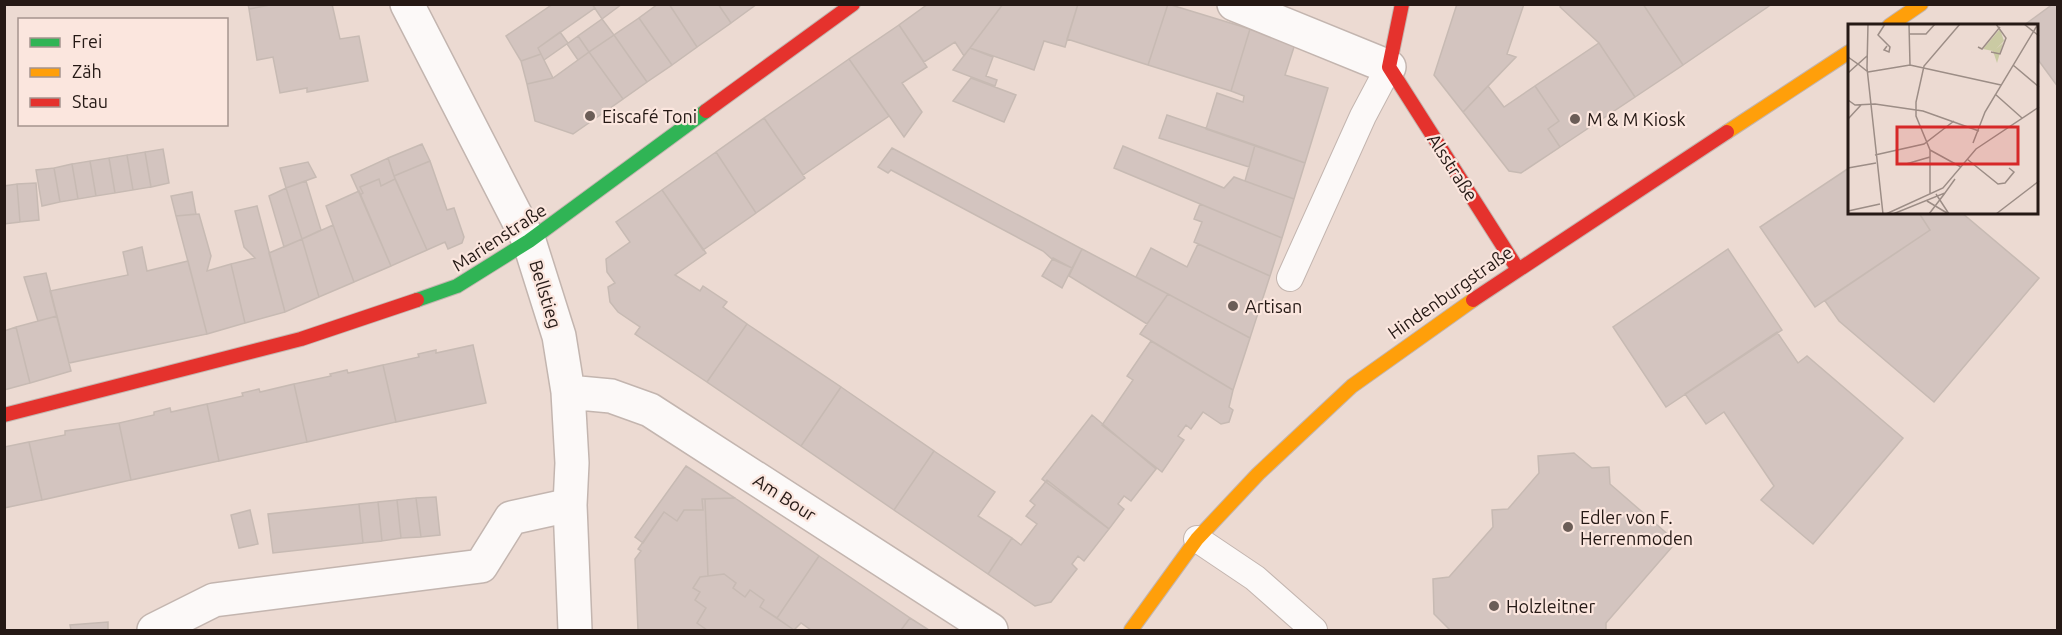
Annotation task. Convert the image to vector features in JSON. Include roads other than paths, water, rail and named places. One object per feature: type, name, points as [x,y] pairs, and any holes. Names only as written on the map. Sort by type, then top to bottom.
[{"type":"street","name":"Bellstieg","points":[[407,4],[529,241],[559,336],[568,392],[572,463],[570,505],[575,630]]},
{"type":"street","name":"Marienstraße","points":[[4,415],[301,339],[457,286],[529,241],[853,4]]},
{"type":"street","points":[[1234,4],[1389,67],[1402,4]]},
{"type":"street","points":[[1892,24],[1921,4]]},
{"type":"street","name":"Hindenburgstraße","points":[[1131,630],[1197,539],[1258,474],[1352,386],[1517,268],[1848,53]]},
{"type":"street","name":"Alsstraße","points":[[1389,67],[1517,268]]},
{"type":"street","name":"Am Bour","points":[[568,392],[611,396],[650,410],[991,630]]},
{"type":"street","points":[[154,630],[214,600],[481,567],[511,518],[570,505]]},
{"type":"lane","points":[[1290,278],[1363,116],[1389,67]]},
{"type":"lane","points":[[1197,539],[1255,578],[1314,630]]},
{"type":"place","name":"Eiscafé Toni","points":[[590,116]]},
{"type":"place","name":"M & M Kiosk","points":[[1575,119]]},
{"type":"place","name":"Artisan","points":[[1233,306]]},
{"type":"place","name":"Edler von F. Herrenmoden","points":[[1568,527]]},
{"type":"place","name":"Holzleitner","points":[[1494,606]]}]
